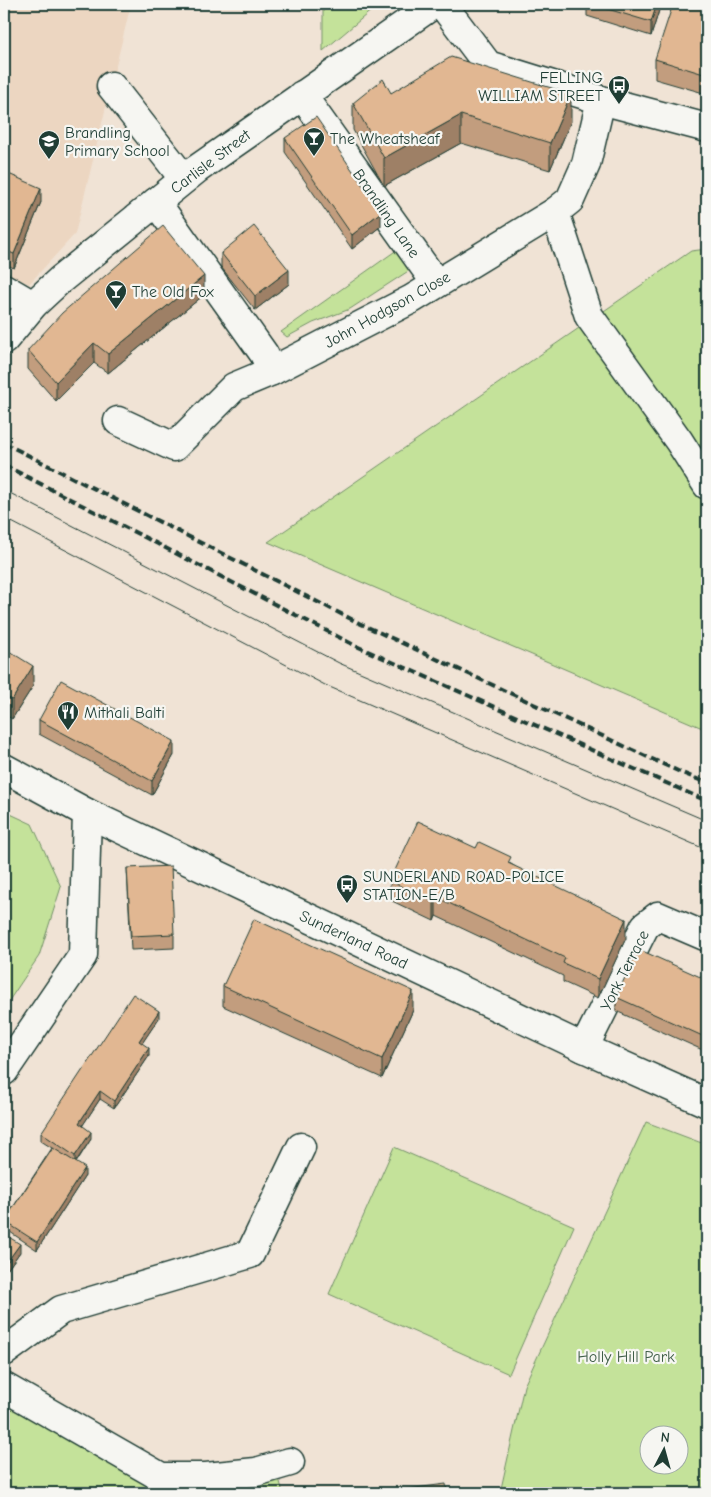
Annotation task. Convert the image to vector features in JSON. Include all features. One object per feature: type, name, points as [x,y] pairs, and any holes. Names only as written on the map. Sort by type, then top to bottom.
[{"type":"street","name":"Carlisle Street","points":[[4,340],[33,305],[60,280],[184,179],[434,4]]},
{"type":"street","points":[[442,4],[488,65],[601,100],[707,128]]},
{"type":"street","points":[[111,86],[184,179]]},
{"type":"street","name":"Brandling Lane","points":[[302,95],[436,283]]},
{"type":"street","name":"John Hodgson Close","points":[[118,421],[174,447],[234,388],[272,371],[412,299],[555,212],[570,200],[586,164],[601,100]]},
{"type":"street","points":[[156,202],[264,354],[272,371]]},
{"type":"street","points":[[555,212],[589,316],[679,441],[707,485]]},
{"type":"street","points":[[4,288],[33,305]]},
{"type":"street","name":"Sunderland Road","points":[[4,768],[87,813],[584,1048],[707,1103]]},
{"type":"street","points":[[4,1071],[83,955],[87,813]]},
{"type":"street","name":"York Terrace","points":[[584,1048],[645,926],[658,916],[707,937]]},
{"type":"street","points":[[4,1352],[61,1310],[250,1254],[301,1147]]},
{"type":"street","points":[[4,1387],[162,1477],[206,1477],[256,1472],[290,1462]]},
{"type":"shaded area","name":"Brandling Primary School","points":[[4,4],[131,4],[75,234],[29,284],[4,272]]},
{"type":"green space","points":[[323,4],[379,4],[323,51]]},
{"type":"green space","points":[[401,247],[413,268],[350,309],[313,323],[287,337],[281,332]]},
{"type":"green space","points":[[707,249],[707,730],[268,542],[691,251]]},
{"type":"green space","points":[[4,811],[32,824],[61,887],[39,956],[4,1008]]},
{"type":"green space","name":"Holly Hill Park","points":[[646,1122],[707,1145],[707,1493],[500,1493],[524,1386]]},
{"type":"green space","points":[[394,1147],[574,1226],[509,1374],[329,1294]]},
{"type":"green space","points":[[4,1400],[153,1486],[279,1478],[283,1493],[4,1493]]},
{"type":"building","points":[[591,4],[657,4],[651,22]]},
{"type":"building","points":[[673,4],[707,4],[707,75],[655,59]]},
{"type":"building","points":[[451,57],[571,94],[550,143],[461,115],[384,158],[353,103],[383,79],[391,93]]},
{"type":"building","points":[[316,117],[381,212],[352,235],[285,138]]},
{"type":"building","points":[[4,172],[41,188],[14,254],[4,250]]},
{"type":"building","points":[[163,226],[204,276],[108,354],[94,343],[56,382],[28,350],[62,313]]},
{"type":"building","points":[[254,226],[289,270],[255,296],[221,253]]},
{"type":"building","points":[[4,648],[33,666],[12,700],[4,695]]},
{"type":"building","points":[[61,680],[174,741],[152,781],[39,720]]},
{"type":"building","points":[[418,821],[476,848],[479,842],[511,857],[508,863],[626,919],[598,979],[563,963],[565,958],[436,897],[434,902],[390,881]]},
{"type":"building","points":[[171,866],[174,934],[131,936],[127,868]]},
{"type":"building","points":[[254,919],[413,991],[382,1059],[223,986]]},
{"type":"building","points":[[638,949],[707,980],[707,1038],[616,997]]},
{"type":"building","points":[[133,994],[159,1011],[139,1041],[149,1048],[114,1101],[100,1091],[79,1123],[91,1132],[75,1156],[41,1133]]},
{"type":"building","points":[[53,1148],[85,1168],[37,1242],[4,1221]]},
{"type":"building","points":[[4,1234],[20,1244],[7,1262],[4,1260]]},
{"type":"building","points":[[446,1484],[447,1493],[384,1493],[384,1492]]},
{"type":"tram line","points":[[4,490],[339,663],[707,821]]},
{"type":"tram line","points":[[4,518],[325,685],[707,850]]},
{"type":"railway","points":[[4,443],[359,623],[707,783]]},
{"type":"railway","points":[[4,465],[354,645],[707,801]]},
{"type":"place","name":"FELLING WILLIAM STREET","points":[[619,105]]},
{"type":"place","name":"The Wheatsheaf","points":[[314,157]]},
{"type":"place","name":"Brandling Primary School","points":[[49,160]]},
{"type":"place","name":"The Old Fox","points":[[116,310]]},
{"type":"place","name":"Mithali Balti","points":[[68,731]]},
{"type":"place","name":"SUNDERLAND ROAD-POLICE STATION-E/B","points":[[347,904]]}]
